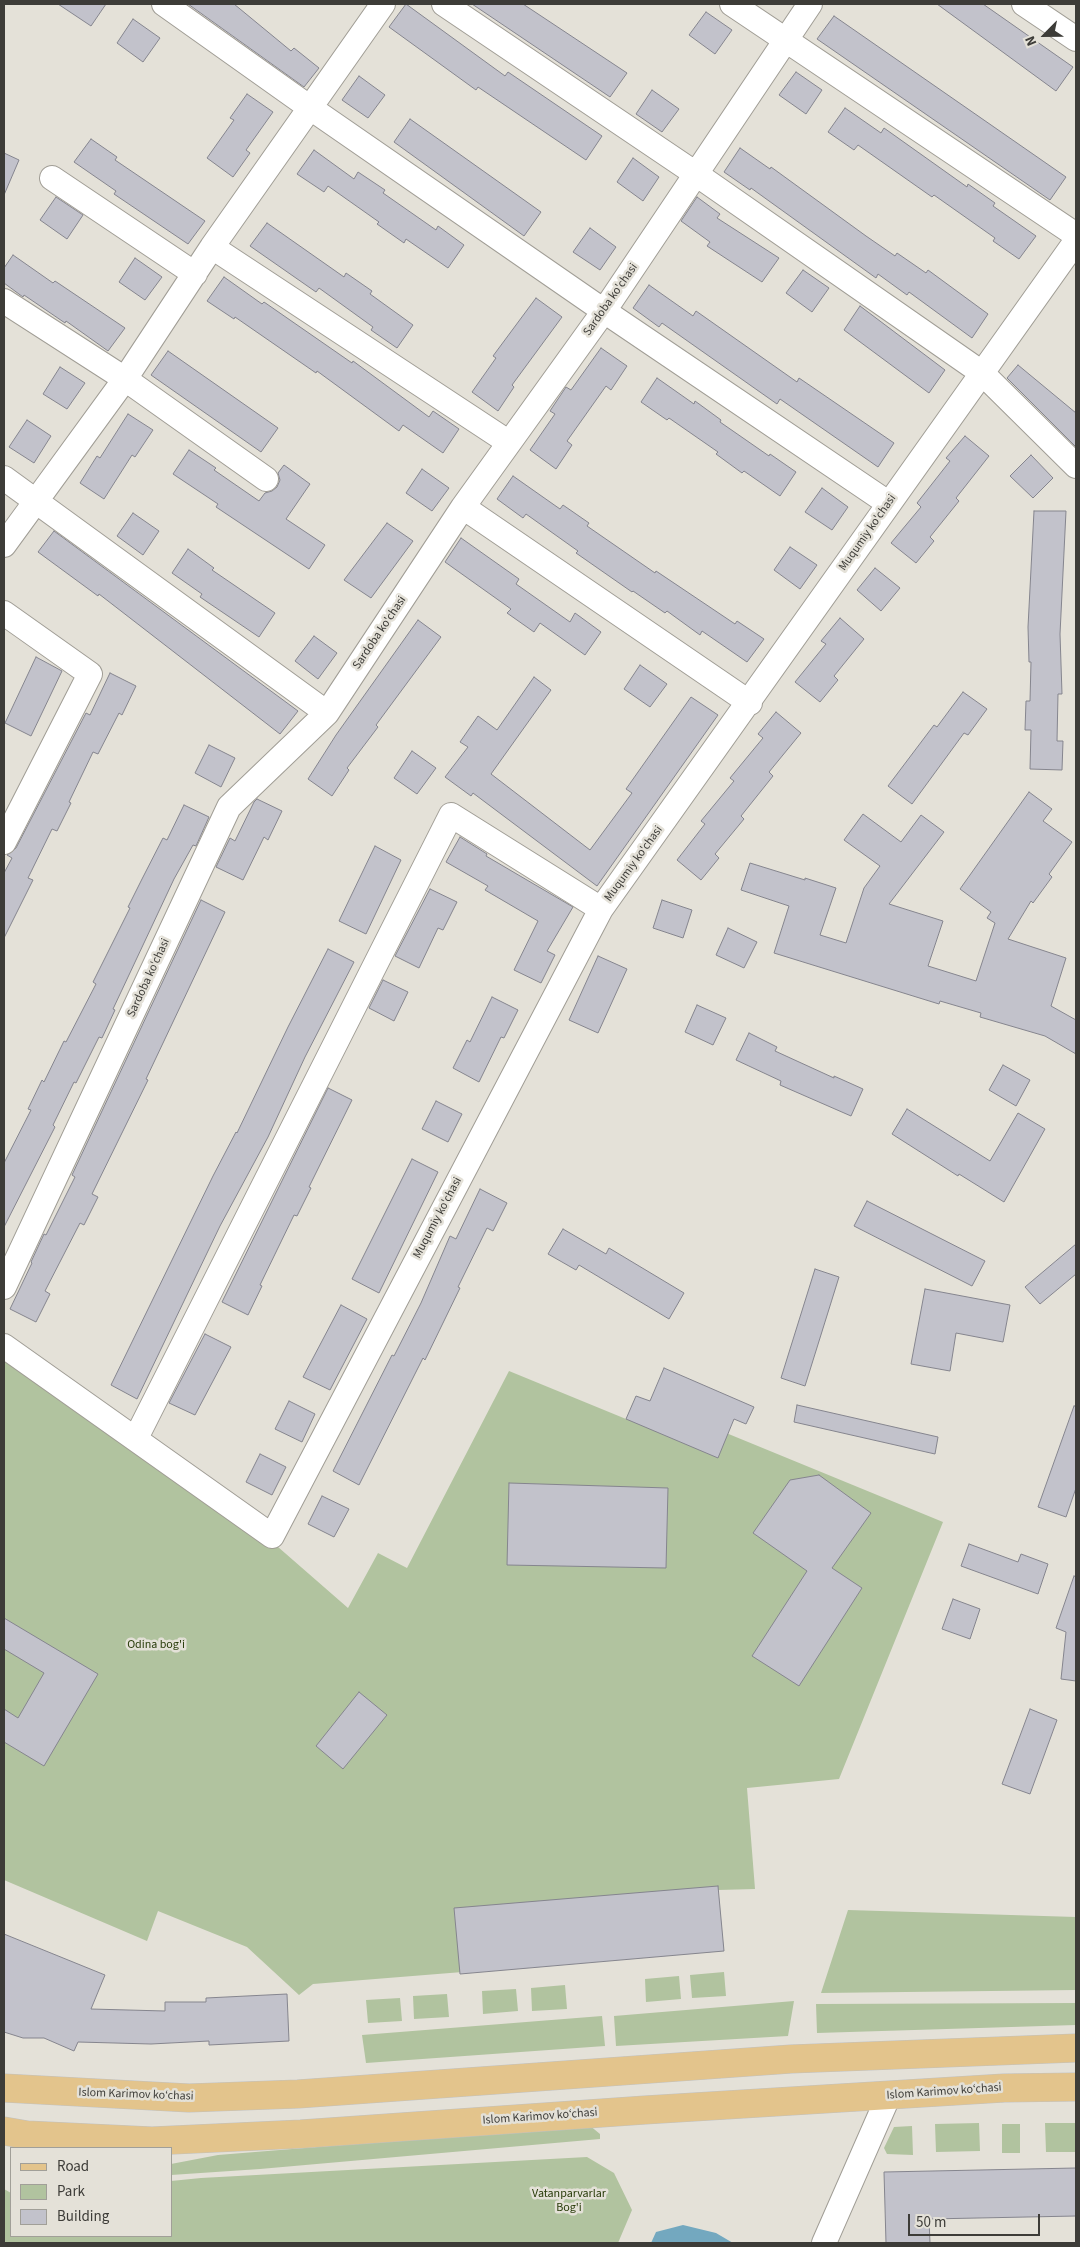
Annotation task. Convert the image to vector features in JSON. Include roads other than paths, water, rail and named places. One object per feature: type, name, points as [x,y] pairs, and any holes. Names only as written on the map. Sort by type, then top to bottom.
[{"type":"main road","name":"Islom Karimov ko‘chasi","points":[[4,2088],[189,2098],[298,2094],[791,2059],[1076,2048]]},
{"type":"main road","name":"Islom Karimov ko‘chasi","points":[[4,2131],[26,2135],[152,2141],[388,2128],[1004,2088],[1076,2087]]},
{"type":"main road","points":[[386,2088],[388,2128]]},
{"type":"street","points":[[164,4],[309,107],[604,311],[888,503]]},
{"type":"street","points":[[4,545],[124,379],[212,247],[383,4]]},
{"type":"street","points":[[444,4],[696,174],[982,374],[1076,466]]},
{"type":"street","points":[[732,4],[1076,236]]},
{"type":"street","name":"Sardoba ko'chasi","points":[[4,1287],[229,807],[327,713],[463,506],[604,311],[810,4]]},
{"type":"street","points":[[1024,4],[1076,39]]},
{"type":"street","points":[[52,178],[194,274]]},
{"type":"street","name":"Muqumiy ko'chasi","points":[[136,1438],[272,1536],[601,910],[750,703],[888,503],[1076,241]]},
{"type":"street","points":[[212,247],[508,442]]},
{"type":"street","points":[[4,301],[124,379],[266,479]]},
{"type":"street","points":[[4,478],[327,713]]},
{"type":"street","points":[[463,506],[750,703]]},
{"type":"street","points":[[4,613],[90,674],[4,842]]},
{"type":"street","points":[[4,1346],[136,1438],[451,815],[601,910]]},
{"type":"street","points":[[824,2243],[889,2095]]},
{"type":"water","points":[[683,2225],[716,2233],[733,2243],[651,2243],[656,2232]]},
{"type":"park label","name":"Odina bog'i","points":[[156,1645]]},
{"type":"park label","name":"Vatanparvarlar Bog'i","points":[[569,2201]]}]
